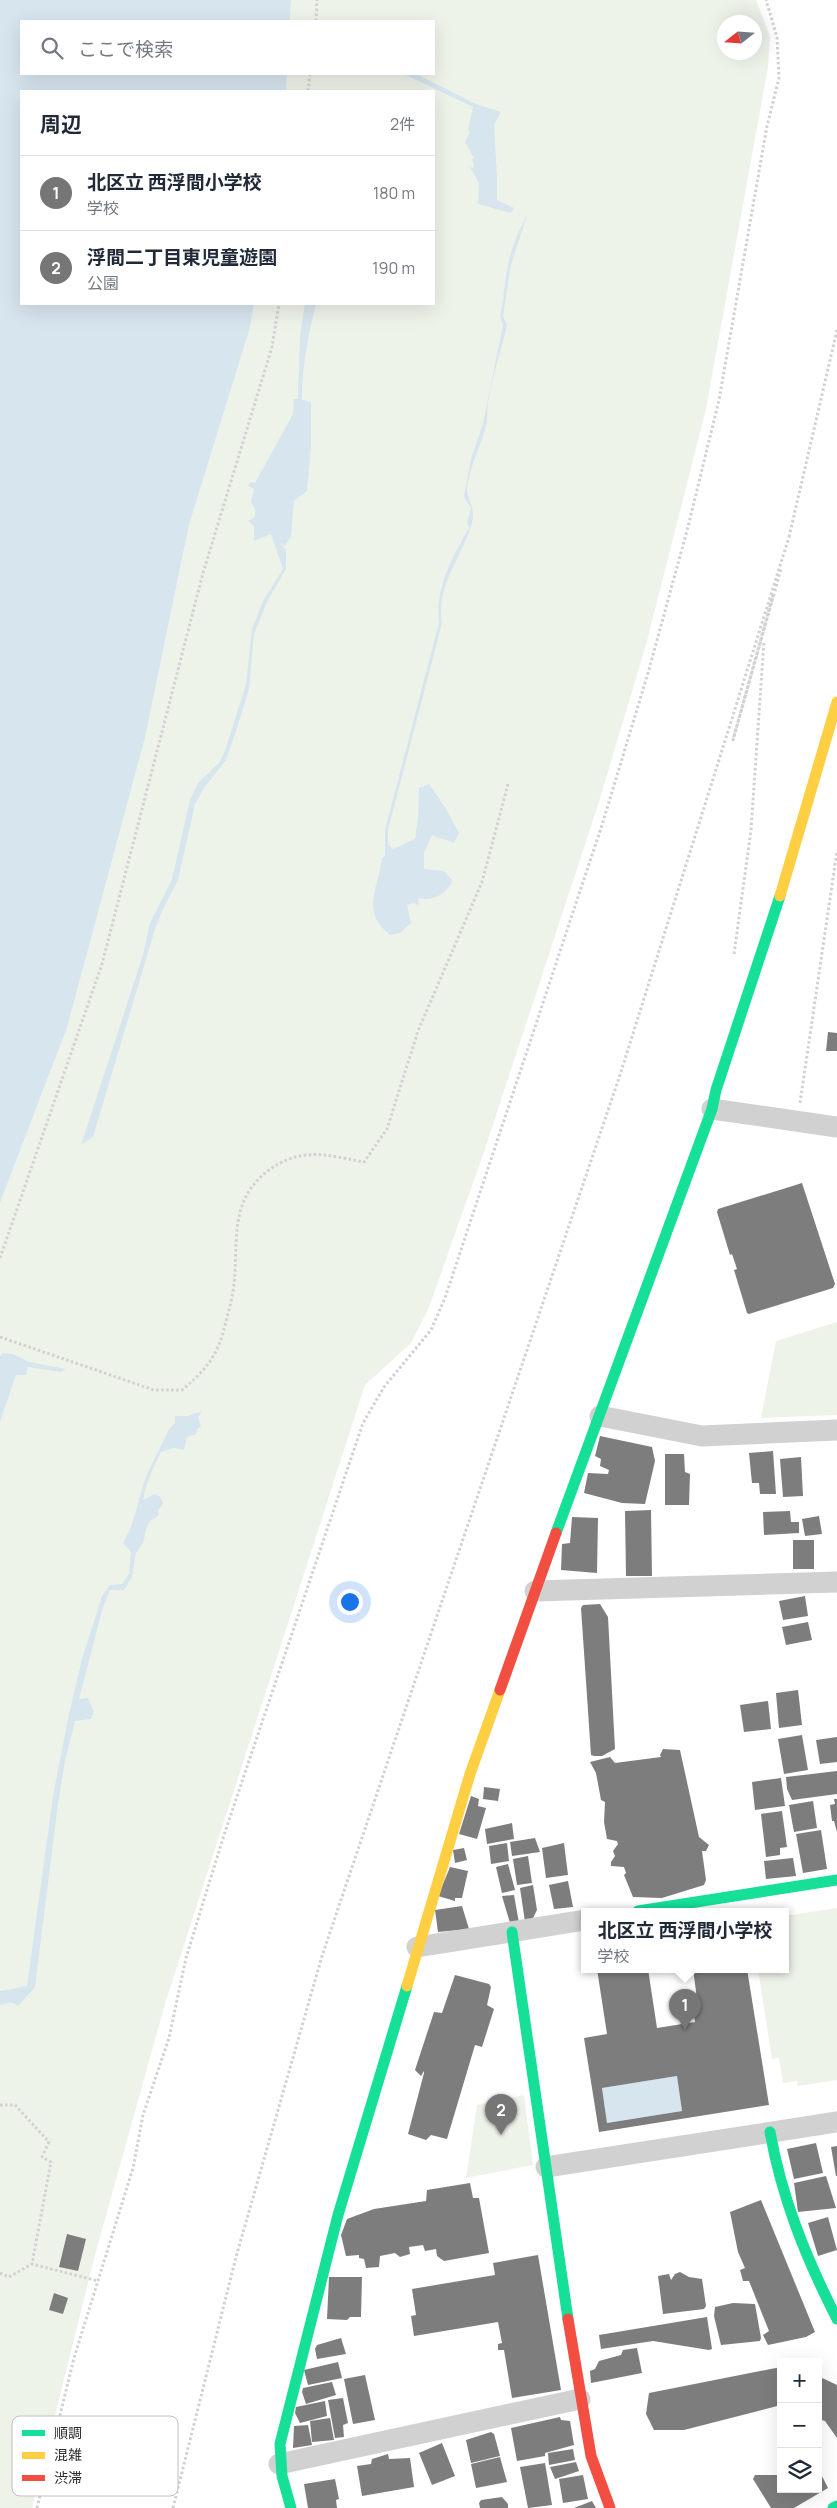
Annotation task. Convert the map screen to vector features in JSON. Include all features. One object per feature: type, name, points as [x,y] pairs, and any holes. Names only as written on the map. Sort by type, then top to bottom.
[{"type":"street","points":[[292,2508],[282,2482],[279,2464],[280,2444],[320,2284],[417,1947],[470,1774],[534,1591],[712,1109],[716,1090],[788,872],[837,702]]},
{"type":"street","points":[[712,1109],[837,1127]]},
{"type":"street","points":[[600,1416],[702,1436],[837,1430]]},
{"type":"street","points":[[534,1591],[837,1582]]},
{"type":"street","points":[[657,1908],[837,1880]]},
{"type":"street","points":[[417,1947],[581,1921]]},
{"type":"street","points":[[512,1932],[580,2399],[591,2456],[610,2508]]},
{"type":"street","points":[[546,2167],[837,2122]]},
{"type":"street","points":[[770,2132],[776,2169],[788,2213],[812,2270],[837,2319]]},
{"type":"street","points":[[279,2464],[580,2399]]},
{"type":"street","points":[[833,2508],[837,2506]]},
{"type":"path","points":[[316,20],[317,0]]},
{"type":"path","points":[[60,2416],[74,2358],[133,2168],[143,2115],[169,2038],[186,1958],[221,1844],[347,1468],[363,1423],[384,1387],[431,1330],[445,1298],[560,954],[648,673],[688,527],[719,400],[767,126],[778,78],[778,37],[766,0]]},
{"type":"path","points":[[308,90],[310,75]]},
{"type":"path","points":[[0,1258],[102,964],[203,574],[272,347],[279,305]]},
{"type":"path","points":[[789,537],[733,740],[765,634],[789,537],[837,330]]},
{"type":"path","points":[[178,2488],[236,2257],[322,1956],[620,1075],[789,537]]},
{"type":"path","points":[[734,955],[751,830],[765,634]]},
{"type":"path","points":[[0,1337],[154,1390],[182,1390],[200,1376],[210,1362],[222,1338],[233,1291],[237,1224],[243,1198],[260,1177],[282,1161],[307,1154],[364,1162],[387,1129],[418,1031],[482,882],[508,784]]},
{"type":"path","points":[[797,1121],[837,850]]},
{"type":"path","points":[[0,2105],[15,2105],[48,2142],[42,2157],[50,2162],[32,2264]]},
{"type":"path","points":[[0,2273],[9,2277],[32,2264],[98,2281]]},
{"type":"shaded area","points":[[0,0],[291,0],[290,20],[20,20],[20,75],[287,75],[286,90],[20,90],[20,305],[254,305],[250,328],[189,525],[145,738],[67,1028],[0,1203]]},
{"type":"shaded area","points":[[291,0],[756,0],[762,15],[717,15],[717,60],[762,60],[762,15],[770,36],[768,67],[706,409],[646,645],[598,805],[484,1152],[428,1310],[411,1343],[365,1385],[165,2004],[95,2255],[55,2416],[12,2416],[12,2496],[35,2496],[32,2508],[0,2508],[0,1203],[67,1028],[145,738],[189,525],[250,328],[254,305],[435,305],[435,90],[286,90],[287,75],[435,75],[435,20],[290,20]]},
{"type":"shaded area","points":[[406,75],[418,75],[476,104],[501,112],[494,125],[497,200],[514,208],[511,213],[478,204],[479,183],[470,167],[473,168],[472,159],[474,158],[465,142],[470,132],[468,130],[473,107]]},
{"type":"shaded area","points":[[527,215],[511,265],[503,316],[507,325],[490,393],[487,422],[467,487],[473,512],[472,523],[446,583],[441,609],[442,623],[388,830],[388,844],[393,849],[415,839],[419,788],[429,784],[445,807],[459,833],[454,843],[432,835],[424,853],[424,869],[444,871],[453,881],[438,896],[429,899],[418,898],[419,905],[413,903],[407,905],[411,923],[400,933],[390,935],[381,926],[373,909],[373,899],[382,858],[385,856],[385,830],[439,623],[438,610],[442,585],[451,562],[469,528],[467,523],[471,508],[464,497],[465,490],[471,459],[483,424],[503,325],[501,312],[508,266],[513,247]]},
{"type":"shaded area","points":[[305,305],[316,305],[306,352],[302,388],[302,400],[311,402],[311,447],[307,491],[294,501],[291,536],[285,546],[280,543],[286,550],[286,569],[268,600],[254,634],[249,689],[226,760],[204,788],[195,804],[178,880],[155,929],[93,1137],[81,1145],[143,955],[150,923],[172,879],[190,800],[198,783],[219,763],[225,751],[246,684],[252,629],[263,601],[283,569],[271,534],[254,541],[254,526],[248,521],[255,517],[255,509],[251,502],[254,489],[248,486],[250,482],[255,483],[293,414],[294,399],[298,399],[300,335]]},
{"type":"shaded area","points":[[837,1322],[837,1415],[761,1418],[776,1341]]},
{"type":"shaded area","points":[[2,1353],[13,1354],[29,1362],[66,1369],[61,1372],[28,1367],[26,1375],[16,1375],[0,1422],[0,1356]]},
{"type":"shaded area","points":[[202,1411],[198,1417],[201,1427],[198,1428],[196,1434],[187,1437],[184,1450],[174,1448],[161,1452],[150,1476],[143,1500],[154,1494],[160,1496],[163,1504],[158,1510],[159,1515],[150,1521],[147,1526],[143,1543],[136,1553],[132,1577],[124,1590],[110,1590],[103,1607],[79,1699],[88,1698],[94,1712],[91,1719],[75,1721],[65,1761],[35,1987],[18,2006],[11,2002],[0,2005],[0,1991],[27,1986],[53,1796],[82,1659],[102,1596],[110,1585],[122,1584],[129,1574],[131,1552],[123,1543],[133,1522],[148,1471],[169,1429],[175,1423],[175,1416],[188,1416]]},
{"type":"shaded area","points":[[837,1908],[837,2080],[798,2086],[797,2081],[783,2083],[779,2058],[772,2059],[759,1973],[789,1973],[789,1915]]},
{"type":"shaded area","points":[[677,2076],[682,2111],[607,2123],[602,2088]]},
{"type":"shaded area","points":[[524,2095],[533,2165],[466,2178],[477,2105]]},
{"type":"building","points":[[828,1032],[837,1033],[837,1051],[826,1051]]},
{"type":"building","points":[[802,1183],[835,1284],[833,1288],[749,1314],[747,1313],[734,1270],[737,1269],[732,1254],[730,1255],[717,1212],[718,1209]]},
{"type":"building","points":[[600,1436],[652,1447],[655,1461],[645,1504],[622,1503],[584,1493],[588,1473],[608,1474],[609,1470],[600,1466],[601,1459],[595,1456]]},
{"type":"building","points":[[773,1451],[776,1494],[760,1494],[759,1483],[752,1483],[749,1453]]},
{"type":"building","points":[[665,1454],[684,1454],[685,1472],[690,1474],[689,1505],[665,1505]]},
{"type":"building","points":[[801,1457],[803,1496],[783,1497],[780,1459]]},
{"type":"building","points":[[651,1510],[652,1576],[626,1576],[625,1511]]},
{"type":"building","points":[[790,1511],[791,1522],[799,1522],[799,1533],[764,1535],[763,1512]]},
{"type":"building","points":[[819,1516],[822,1534],[805,1536],[802,1519]]},
{"type":"building","points":[[572,1517],[598,1518],[597,1573],[561,1570],[562,1544],[570,1543]]},
{"type":"building","points":[[793,1540],[814,1540],[814,1569],[793,1569]]},
{"type":"building","points":[[805,1596],[808,1616],[783,1620],[779,1601]]},
{"type":"building","points":[[600,1604],[608,1617],[615,1749],[602,1756],[594,1756],[591,1755],[581,1608],[583,1605]]},
{"type":"building","points":[[808,1622],[812,1640],[786,1645],[782,1627]]},
{"type":"building","points":[[798,1690],[802,1725],[779,1728],[776,1693]]},
{"type":"building","points":[[768,1701],[771,1729],[744,1732],[740,1705]]},
{"type":"building","points":[[802,1735],[808,1770],[784,1774],[778,1739]]},
{"type":"building","points":[[837,1737],[837,1762],[820,1764],[816,1740]]},
{"type":"building","points":[[663,1749],[680,1750],[699,1837],[709,1845],[706,1851],[702,1851],[706,1880],[704,1885],[662,1898],[633,1897],[624,1875],[626,1873],[624,1867],[611,1866],[615,1856],[613,1851],[618,1844],[617,1841],[607,1839],[604,1822],[605,1802],[601,1800],[596,1773],[590,1762],[610,1757],[615,1763],[661,1757]]},
{"type":"building","points":[[837,1771],[837,1794],[792,1800],[787,1789],[786,1777]]},
{"type":"building","points":[[781,1778],[785,1806],[755,1810],[752,1782]]},
{"type":"building","points":[[484,1787],[500,1789],[498,1801],[483,1799]]},
{"type":"building","points":[[471,1796],[479,1799],[478,1806],[486,1808],[477,1839],[459,1834]]},
{"type":"building","points":[[834,1799],[837,1799],[837,1832],[834,1821],[832,1821],[830,1805],[835,1804]]},
{"type":"building","points":[[813,1801],[817,1828],[794,1832],[789,1805]]},
{"type":"building","points":[[782,1811],[787,1847],[780,1848],[780,1855],[766,1857],[761,1814]]},
{"type":"building","points":[[512,1823],[514,1839],[487,1844],[485,1829]]},
{"type":"building","points":[[821,1830],[827,1869],[803,1873],[796,1834]]},
{"type":"building","points":[[535,1838],[540,1852],[512,1856],[510,1842]]},
{"type":"building","points":[[507,1843],[509,1861],[491,1864],[489,1846]]},
{"type":"building","points":[[564,1843],[568,1875],[546,1878],[542,1848]]},
{"type":"building","points":[[464,1848],[467,1860],[455,1863],[453,1850]]},
{"type":"building","points":[[528,1856],[532,1883],[517,1885],[513,1859]]},
{"type":"building","points":[[793,1858],[796,1876],[766,1879],[764,1861]]},
{"type":"building","points":[[508,1864],[515,1890],[502,1893],[496,1867]]},
{"type":"building","points":[[450,1867],[468,1871],[462,1898],[455,1898],[455,1901],[438,1896]]},
{"type":"building","points":[[568,1881],[573,1907],[554,1909],[549,1885]]},
{"type":"building","points":[[533,1885],[537,1910],[532,1920],[525,1922],[520,1888]]},
{"type":"building","points":[[514,1895],[519,1923],[510,1923],[502,1896]]},
{"type":"building","points":[[462,1906],[469,1929],[438,1932],[435,1910]]},
{"type":"building","points":[[598,1973],[649,1973],[657,2028],[695,2022],[692,2000],[697,1999],[694,1973],[748,1973],[769,2105],[599,2132],[584,2038],[607,2034]],"holes":[[[677,2076],[682,2111],[607,2123],[602,2088]]]},
{"type":"building","points":[[455,1975],[489,1984],[491,1987],[487,2005],[494,2009],[482,2047],[475,2045],[447,2139],[431,2135],[426,2140],[408,2134],[424,2073],[424,2071],[421,2076],[415,2070],[434,2012],[442,2013]]},
{"type":"building","points":[[816,2143],[823,2173],[794,2179],[787,2149]]},
{"type":"building","points":[[837,2146],[837,2176],[836,2176],[831,2147]]},
{"type":"building","points":[[826,2176],[836,2208],[798,2212],[794,2183]]},
{"type":"building","points":[[470,2183],[473,2198],[479,2198],[489,2253],[444,2261],[437,2256],[436,2249],[425,2251],[423,2245],[409,2247],[410,2254],[400,2257],[395,2253],[380,2256],[379,2267],[366,2268],[364,2259],[359,2258],[359,2255],[346,2256],[341,2235],[347,2219],[374,2209],[426,2201],[427,2190]]},
{"type":"building","points":[[761,2200],[815,2332],[806,2337],[768,2345],[763,2335],[769,2331],[749,2281],[743,2281],[740,2270],[745,2268],[738,2252],[730,2212]]},
{"type":"building","points":[[828,2217],[837,2250],[818,2256],[808,2223]]},
{"type":"building","points":[[67,2234],[86,2239],[78,2271],[59,2267]]},
{"type":"building","points":[[538,2255],[561,2390],[512,2398],[504,2350],[498,2350],[498,2344],[502,2343],[498,2322],[414,2336],[411,2316],[416,2315],[412,2289],[495,2275],[493,2263]]},
{"type":"building","points":[[680,2272],[689,2277],[702,2279],[706,2306],[704,2309],[663,2314],[658,2276],[669,2274],[671,2280],[675,2274]]},
{"type":"building","points":[[329,2277],[362,2277],[361,2317],[350,2317],[347,2320],[327,2319]]},
{"type":"building","points":[[54,2293],[68,2298],[63,2314],[49,2310]]},
{"type":"building","points":[[733,2303],[755,2304],[760,2341],[721,2345],[714,2316],[715,2307]]},
{"type":"building","points":[[707,2317],[712,2349],[709,2350],[653,2341],[601,2349],[599,2335]]},
{"type":"building","points":[[341,2338],[346,2354],[317,2359],[315,2349],[317,2345]]},
{"type":"building","points":[[637,2348],[642,2373],[591,2383],[590,2371],[595,2369],[599,2361],[621,2355],[623,2350]]},
{"type":"building","points":[[338,2362],[342,2378],[308,2385],[304,2370]]},
{"type":"building","points":[[777,2368],[777,2406],[684,2430],[654,2430],[646,2414],[649,2393]]},
{"type":"building","points":[[365,2375],[375,2420],[353,2424],[344,2379]]},
{"type":"building","points":[[822,2378],[837,2385],[837,2438],[825,2421],[822,2420]]},
{"type":"building","points":[[332,2382],[336,2395],[306,2404],[302,2392],[303,2388]]},
{"type":"building","points":[[343,2398],[348,2423],[343,2425],[344,2437],[335,2438],[328,2400]]},
{"type":"building","points":[[325,2401],[327,2416],[300,2423],[295,2413],[296,2407]]},
{"type":"building","points":[[560,2417],[561,2420],[570,2421],[574,2445],[545,2453],[545,2456],[517,2461],[511,2428]]},
{"type":"building","points":[[330,2418],[334,2440],[312,2442],[310,2421]]},
{"type":"building","points":[[308,2425],[312,2445],[293,2448],[294,2426]]},
{"type":"building","points":[[491,2432],[494,2434],[500,2456],[471,2463],[466,2440]]},
{"type":"building","points":[[442,2443],[455,2476],[432,2485],[419,2453]]},
{"type":"building","points":[[573,2449],[575,2460],[549,2465],[548,2453]]},
{"type":"building","points":[[388,2454],[389,2459],[410,2458],[414,2487],[362,2496],[357,2466],[371,2464],[372,2459]]},
{"type":"building","points":[[500,2457],[507,2482],[476,2488],[471,2464]]},
{"type":"building","points":[[576,2462],[579,2471],[555,2479],[550,2467]]},
{"type":"building","points":[[545,2463],[552,2505],[528,2508],[520,2467]]},
{"type":"building","points":[[583,2475],[588,2499],[563,2503],[559,2479]]},
{"type":"building","points":[[755,2475],[777,2475],[777,2493],[820,2493],[794,2508],[771,2508],[753,2479]]},
{"type":"building","points":[[822,2476],[828,2488],[822,2492]]},
{"type":"building","points":[[335,2479],[339,2499],[336,2500],[337,2508],[308,2508],[304,2484]]},
{"type":"building","points":[[502,2497],[508,2504],[508,2508],[480,2508],[479,2503],[481,2500]]},
{"type":"building","points":[[592,2501],[596,2508],[574,2508]]},
{"type":"traffic: fast","points":[[556,1533],[712,1109],[716,1090],[780,896]]},
{"type":"traffic: fast","points":[[657,1908],[837,1880]]},
{"type":"traffic: fast","points":[[512,1932],[568,2319]]},
{"type":"traffic: fast","points":[[291,2508],[282,2476],[280,2444],[338,2215],[407,1986]]},
{"type":"traffic: fast","points":[[770,2132],[781,2181],[796,2228],[837,2319]]},
{"type":"traffic: fast","points":[[833,2508],[837,2506]]},
{"type":"traffic: slow","points":[[780,896],[837,702]]},
{"type":"traffic: slow","points":[[407,1986],[470,1774],[500,1690]]},
{"type":"traffic: jam","points":[[500,1690],[556,1533]]},
{"type":"traffic: jam","points":[[568,2319],[591,2456],[610,2508]]},
{"type":"place","name":"北区立 西浮間小学校","points":[[685,2030]]},
{"type":"place","name":"浮間二丁目東児童遊園","points":[[501,2135]]}]
